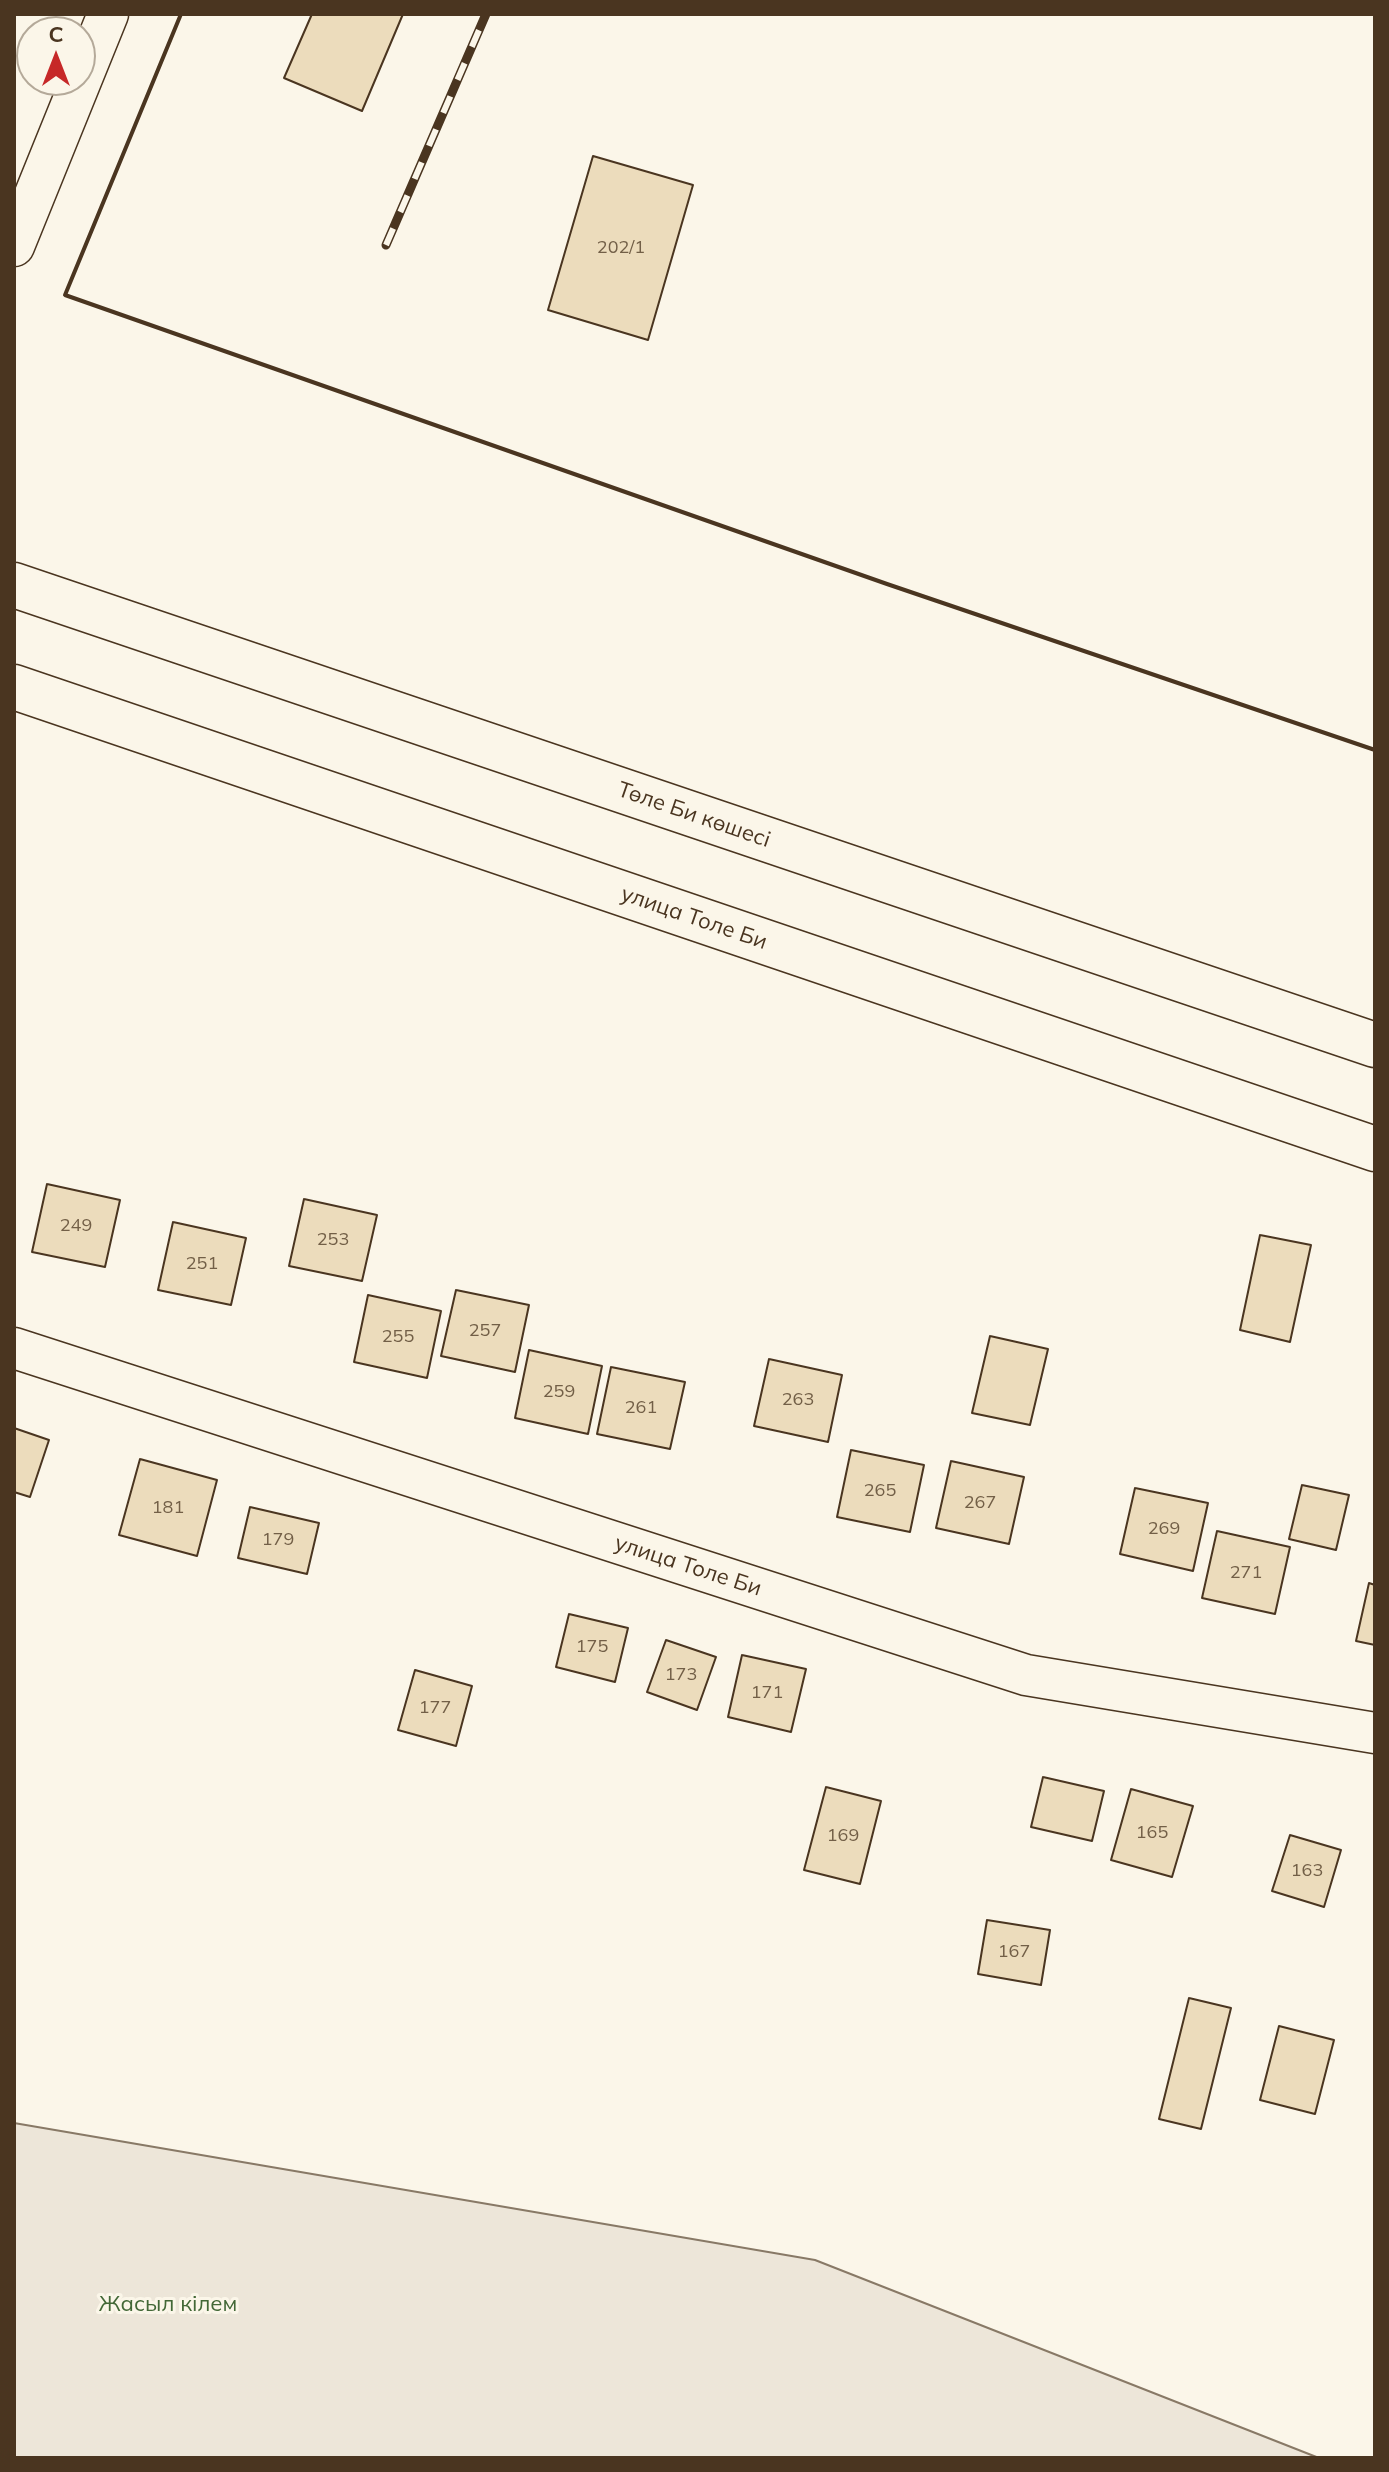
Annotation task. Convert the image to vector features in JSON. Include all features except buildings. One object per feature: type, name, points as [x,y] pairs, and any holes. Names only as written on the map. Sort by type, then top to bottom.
[{"type":"main road","name":"Төле Би көшесі","points":[[14,585],[1375,1045]]},
{"type":"main road","name":"улица Толе Би","points":[[14,687],[1375,1149]]},
{"type":"street","points":[[14,246],[108,14]]},
{"type":"street","name":"улица Толе Би","points":[[14,1348],[1026,1675],[1375,1733]]},
{"type":"green space","name":"Жасыл кілем","points":[[14,2123],[815,2260],[1319,2458],[14,2458]]},
{"type":"railway","points":[[386,245],[486,14]]},
{"type":"wall","points":[[181,14],[65,295],[887,584],[1375,750]]}]
